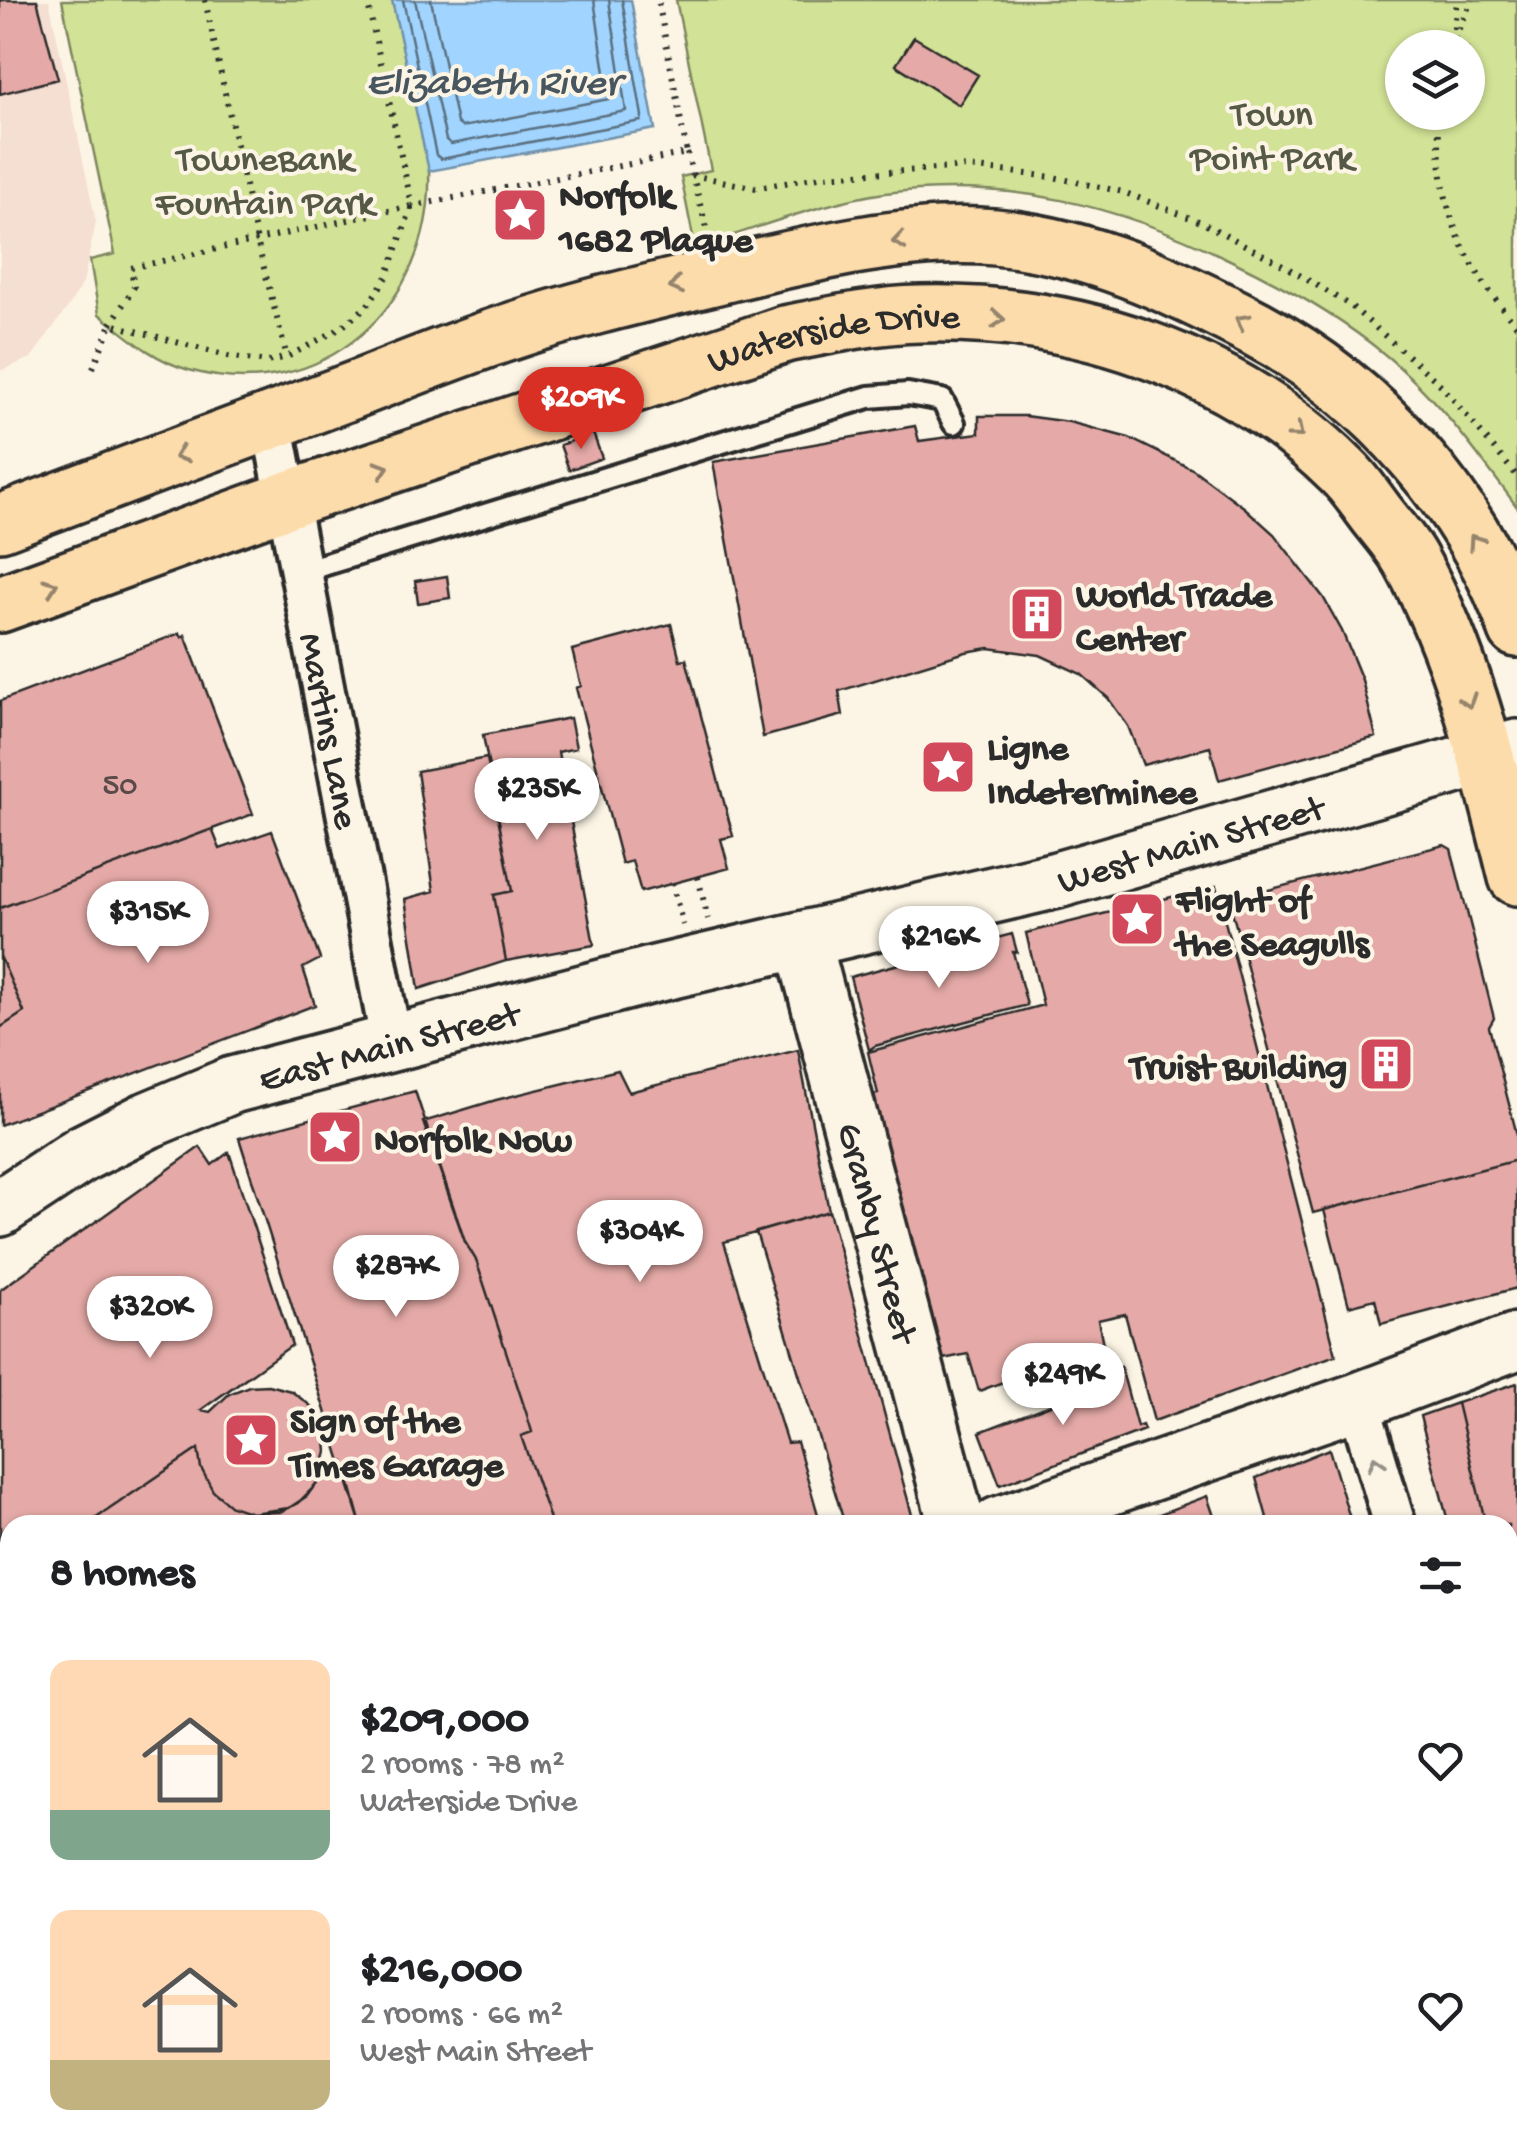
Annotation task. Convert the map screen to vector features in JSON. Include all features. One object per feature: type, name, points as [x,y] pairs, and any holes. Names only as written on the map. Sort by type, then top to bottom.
[{"type":"main road","points":[[0,523],[514,330],[792,258],[943,235],[996,237],[1056,246],[1114,262],[1203,301],[1296,350],[1371,408],[1439,488],[1486,558],[1517,629]]},
{"type":"main road","name":"Waterside Drive","points":[[0,604],[289,500],[785,334],[860,319],[922,314],[1040,322],[1087,330],[1142,346],[1221,381],[1276,415],[1344,472],[1410,558],[1502,752],[1517,877]]},
{"type":"main road","points":[[101,568],[125,512],[124,476]]},
{"type":"street","name":"Martins Lane","points":[[272,420],[391,1040]]},
{"type":"street","name":"West Main Street","points":[[802,942],[1058,880],[1502,752]]},
{"type":"street","name":"East Main Street","points":[[0,1208],[83,1154],[148,1120],[232,1084],[391,1040],[802,942]]},
{"type":"street","name":"Granby Street","points":[[802,942],[953,1515]]},
{"type":"street","points":[[1028,1515],[1358,1401],[1517,1341]]},
{"type":"street","points":[[1358,1401],[1392,1515]]},
{"type":"lane","points":[[303,571],[869,396],[908,394],[942,400],[954,423]]},
{"type":"path","points":[[205,0],[286,357]]},
{"type":"path","points":[[111,324],[227,356],[267,362],[286,357],[341,328],[367,306],[387,276],[412,206],[367,0]]},
{"type":"path","points":[[658,0],[687,153],[708,234]]},
{"type":"path","points":[[1454,30],[1456,0]]},
{"type":"path","points":[[1456,30],[1472,0]]},
{"type":"path","points":[[1438,130],[1444,198],[1462,248],[1488,291],[1517,325]]},
{"type":"path","points":[[93,368],[111,324],[134,288],[131,268],[412,206],[687,153]]},
{"type":"path","points":[[698,876],[709,922]]},
{"type":"path","points":[[672,883],[684,929]]},
{"type":"shaded area","points":[[0,0],[49,0],[96,222],[83,283],[70,304],[31,358],[0,371]]},
{"type":"green space","name":"TowneBank Fountain Park","points":[[62,0],[392,0],[428,159],[426,220],[412,264],[390,303],[360,335],[324,359],[283,374],[237,378],[189,370],[164,360],[99,314],[90,260],[115,254]]},
{"type":"green space","name":"Town Point Park","points":[[676,0],[1517,0],[1517,507],[1438,406],[1383,353],[1289,290],[1186,240],[1103,210],[1061,200],[976,189],[931,189],[838,202],[695,247],[681,177],[711,170]]},
{"type":"water","name":"Elizabeth River","points":[[392,0],[631,0],[655,129],[429,171]]},
{"type":"building","points":[[0,0],[37,0],[58,79],[0,94]]},
{"type":"building","points":[[914,37],[978,75],[959,105],[896,65]]},
{"type":"building","name":"World Trade Center","points":[[979,416],[1025,416],[1069,422],[1129,438],[1194,470],[1245,508],[1274,534],[1323,597],[1362,680],[1376,737],[1219,780],[1210,747],[1143,765],[1128,726],[1108,698],[1081,674],[1040,655],[989,648],[839,691],[843,715],[763,737],[713,462],[915,426],[919,441],[979,433]]},
{"type":"building","points":[[593,433],[602,458],[569,470],[560,445]]},
{"type":"building","points":[[447,576],[450,598],[418,603],[415,581]]},
{"type":"building","points":[[671,624],[680,660],[686,659],[733,836],[721,839],[729,868],[641,892],[632,861],[622,864],[576,688],[581,686],[572,650]]},
{"type":"building","points":[[180,633],[185,635],[253,814],[0,908],[0,701]]},
{"type":"building","points":[[570,718],[576,748],[558,752],[594,945],[506,961],[494,895],[512,891],[483,735]]},
{"type":"building","points":[[487,758],[512,891],[494,895],[506,961],[419,989],[405,899],[434,891],[417,771]]},
{"type":"building","points":[[212,829],[220,849],[272,831],[320,959],[303,968],[315,1005],[0,1125],[0,1028],[24,1012],[0,956],[0,908]]},
{"type":"building","name":"Truist Building","points":[[1444,845],[1451,849],[1494,1018],[1489,1027],[1517,1135],[1517,1160],[1313,1213],[1229,900]]},
{"type":"building","points":[[1216,886],[1336,1355],[1154,1421],[1125,1314],[1098,1320],[1103,1344],[979,1391],[968,1354],[943,1359],[872,1095],[878,1094],[868,1052],[1043,1005],[1026,933]]},
{"type":"building","points":[[1012,934],[1027,1005],[869,1050],[850,977]]},
{"type":"building","points":[[0,956],[24,1012],[0,1028]]},
{"type":"building","points":[[798,1050],[829,1211],[724,1242],[787,1443],[797,1442],[818,1515],[549,1515],[521,1436],[532,1432],[526,1412],[476,1260],[465,1242],[423,1122],[618,1070],[629,1092]]},
{"type":"building","points":[[415,1091],[526,1412],[532,1432],[521,1436],[549,1515],[358,1515],[239,1138]]},
{"type":"building","points":[[200,1147],[212,1165],[229,1152],[292,1345],[201,1410],[210,1412],[229,1394],[249,1386],[268,1385],[291,1391],[311,1406],[325,1431],[327,1452],[320,1478],[307,1496],[289,1508],[252,1513],[231,1506],[213,1491],[201,1468],[198,1449],[101,1515],[0,1515],[0,1290]]},
{"type":"building","points":[[1517,1160],[1517,1288],[1381,1324],[1375,1299],[1349,1306],[1324,1210]]},
{"type":"building","points":[[829,1211],[912,1515],[842,1515],[756,1232]]},
{"type":"building","points":[[1121,1367],[1137,1427],[1142,1425],[1144,1430],[1000,1485],[980,1432],[1079,1394],[1074,1380],[1080,1378],[1081,1382]]},
{"type":"building","points":[[1517,1383],[1517,1515],[1484,1515],[1457,1403]]},
{"type":"building","points":[[1457,1403],[1484,1515],[1446,1515],[1420,1416]]},
{"type":"building","points":[[198,1449],[201,1468],[213,1491],[231,1506],[252,1513],[280,1512],[298,1503],[317,1484],[325,1465],[344,1462],[358,1515],[101,1515]]},
{"type":"building","points":[[1329,1449],[1349,1515],[1266,1515],[1256,1478]]},
{"type":"building","points":[[1207,1496],[1214,1515],[1157,1515]]},
{"type":"place","name":"Norfolk 1682 Plaque","points":[[520,215]]},
{"type":"place","name":"World Trade Center","points":[[1037,614]]},
{"type":"place","name":"Ligne Indeterminee","points":[[948,767]]},
{"type":"place","name":"Flight of the Seagulls","points":[[1137,919]]},
{"type":"place","name":"Truist Building","points":[[1386,1064]]},
{"type":"place","name":"Norfolk Now","points":[[335,1137]]},
{"type":"place","name":"Sign of the Times Garage","points":[[251,1440]]}]
